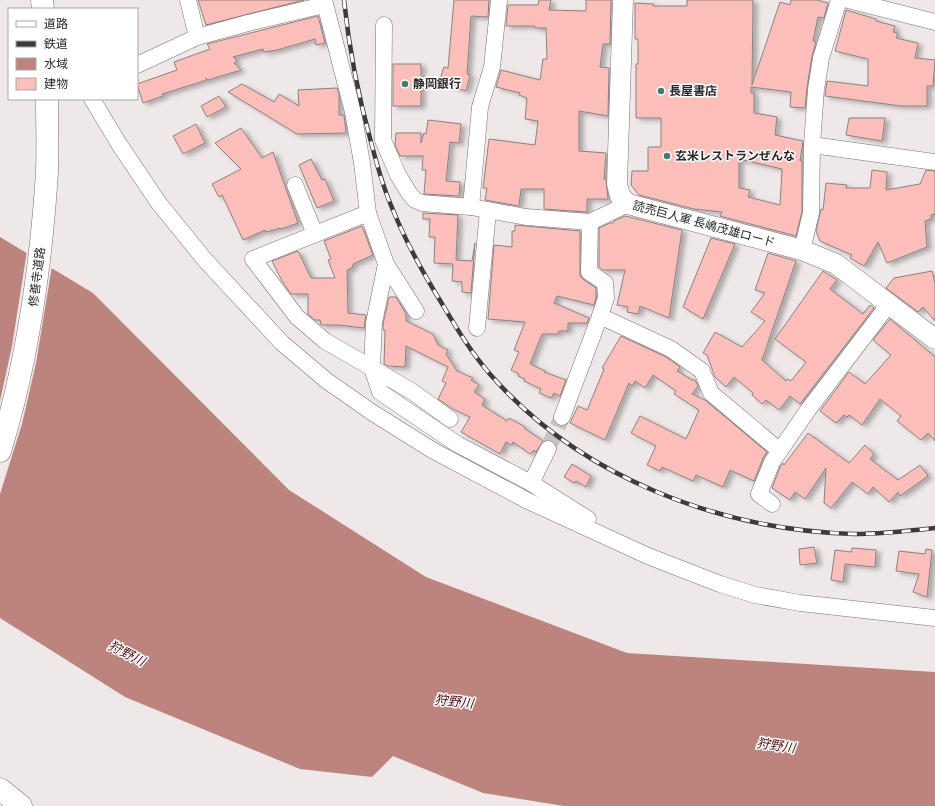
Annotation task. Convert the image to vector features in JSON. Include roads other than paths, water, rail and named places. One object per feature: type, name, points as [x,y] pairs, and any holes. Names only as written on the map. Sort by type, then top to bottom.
[{"type":"highway","name":"修善寺道路","points":[[0,451],[18,386],[33,303],[41,245],[47,170],[48,100]]},
{"type":"highway","points":[[0,789],[21,806]]},
{"type":"main road","name":"読売巨人軍 長嶋茂雄ロード","points":[[623,0],[617,184],[620,196],[628,204],[802,250],[836,264],[935,339]]},
{"type":"street","points":[[188,0],[197,37]]},
{"type":"street","points":[[471,207],[480,107],[492,67],[499,0]]},
{"type":"street","points":[[802,250],[811,213],[812,145],[816,89],[821,58],[838,0]]},
{"type":"street","points":[[848,0],[935,22]]},
{"type":"street","points":[[138,65],[197,37],[324,2],[353,112],[362,163],[368,213],[386,264],[416,312]]},
{"type":"street","points":[[384,25],[384,140],[398,174],[415,200],[422,203],[471,207],[526,217],[590,222],[628,204]]},
{"type":"street","points":[[93,100],[119,144],[158,202],[206,260],[282,343],[326,381],[432,450],[526,500],[680,570],[720,584],[755,595],[800,603],[935,618]]},
{"type":"street","points":[[812,145],[935,162]]},
{"type":"street","points":[[295,185],[315,234]]},
{"type":"street","points":[[476,328],[488,211]]},
{"type":"street","points":[[368,213],[253,259],[297,316],[325,341],[413,392],[450,420]]},
{"type":"street","points":[[562,417],[606,298],[605,283],[589,272],[590,222]]},
{"type":"street","points":[[386,264],[374,323],[372,368],[380,392],[457,444],[531,483],[591,522],[602,535]]},
{"type":"street","points":[[772,504],[759,494],[772,462],[808,410],[889,304]]},
{"type":"street","points":[[600,316],[671,349],[702,371],[711,393],[780,451]]},
{"type":"street","points":[[531,483],[548,449]]},
{"type":"water","name":"狩野川","points":[[0,237],[93,293],[289,490],[426,577],[627,653],[935,672],[935,806],[564,806],[483,793],[393,756],[372,777],[300,769],[125,697],[0,618]]},
{"type":"tunnel","points":[[548,449],[562,417]]},
{"type":"railway","points":[[344,0],[351,54],[362,107],[380,176],[398,222],[409,246],[428,280],[469,347],[489,373],[525,410],[565,441],[608,469],[655,491],[703,509],[753,522],[803,530],[864,534],[935,528]]},
{"type":"place","name":"静岡銀行","points":[[405,84]]},
{"type":"place","name":"長屋書店","points":[[661,91]]},
{"type":"place","name":"玄米レストランぜんな","points":[[667,156]]}]
